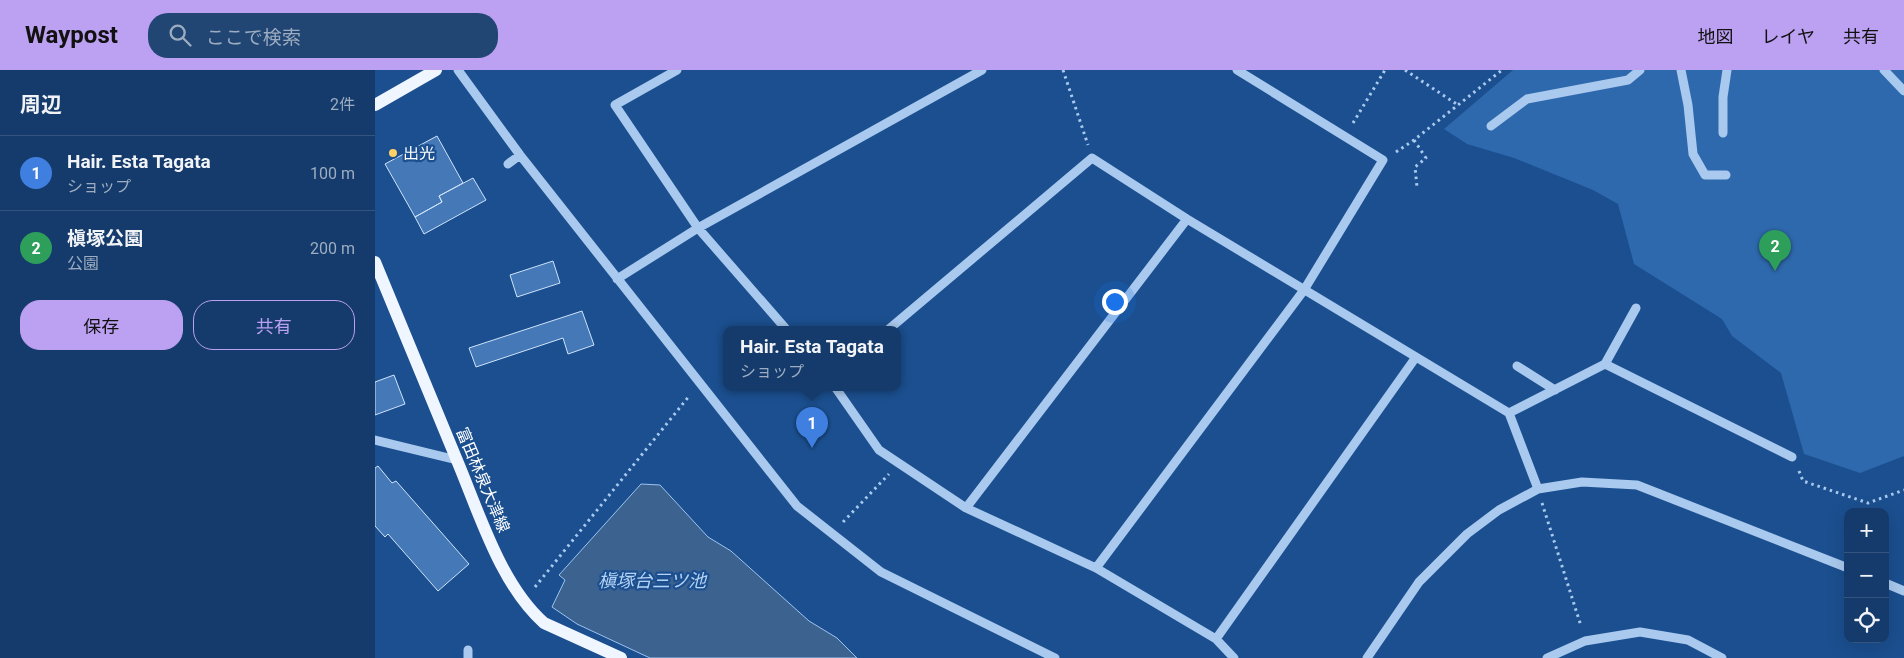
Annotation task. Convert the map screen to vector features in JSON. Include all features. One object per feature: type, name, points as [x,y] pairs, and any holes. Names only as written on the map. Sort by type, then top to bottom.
[{"type":"main road","points":[[375,105],[436,70]]},
{"type":"main road","name":"富田林泉大津線","points":[[375,262],[488,534],[512,585],[523,601],[544,623],[621,658]]},
{"type":"street","points":[[458,70],[617,279],[797,506],[881,572],[1055,658]]},
{"type":"street","points":[[677,70],[615,105],[698,228],[783,326]]},
{"type":"street","points":[[617,279],[698,228],[982,70]]},
{"type":"street","points":[[1096,568],[1305,290],[1383,160],[1237,70]]},
{"type":"street","points":[[1491,126],[1527,98],[1627,80],[1640,70]]},
{"type":"street","points":[[1681,70],[1688,105],[1693,154],[1705,175],[1726,175]]},
{"type":"street","points":[[1723,133],[1723,97],[1727,70]]},
{"type":"street","points":[[1885,70],[1904,91]]},
{"type":"street","points":[[508,164],[521,155]]},
{"type":"street","points":[[893,326],[1092,158],[1187,220],[1509,413],[1538,489]]},
{"type":"street","points":[[966,508],[1187,220]]},
{"type":"street","points":[[1509,413],[1605,364],[1635,308]]},
{"type":"street","points":[[1216,639],[1416,357]]},
{"type":"street","points":[[1605,364],[1792,457]]},
{"type":"street","points":[[1517,366],[1555,390]]},
{"type":"street","points":[[838,391],[879,450],[966,508],[1096,568],[1216,639],[1234,658]]},
{"type":"street","points":[[375,440],[457,460]]},
{"type":"street","points":[[1367,658],[1419,582],[1467,534],[1499,510],[1538,489],[1582,482],[1637,485],[1844,566]]},
{"type":"street","points":[[1889,585],[1904,591]]},
{"type":"street","points":[[1547,658],[1585,641],[1641,632],[1688,640],[1722,658]]},
{"type":"path","points":[[1063,70],[1092,158]]},
{"type":"path","points":[[1345,136],[1385,70]]},
{"type":"path","points":[[1405,70],[1412,72],[1458,105]]},
{"type":"path","points":[[1383,160],[1413,140],[1502,70]]},
{"type":"path","points":[[1413,140],[1426,158],[1415,167],[1417,187]]},
{"type":"path","points":[[543,577],[700,382]]},
{"type":"path","points":[[1792,457],[1803,480],[1868,503],[1904,490]]},
{"type":"path","points":[[832,534],[899,463]]},
{"type":"path","points":[[1538,489],[1585,641]]},
{"type":"shaded area","points":[[1513,70],[1904,70],[1904,456],[1860,473],[1804,454],[1781,373],[1732,336],[1722,319],[1634,264],[1618,204],[1593,190],[1514,158],[1467,144],[1444,129]]},
{"type":"water","name":"槇塚台三ツ池","points":[[641,484],[660,485],[708,537],[731,551],[809,621],[837,638],[857,658],[650,658],[577,624],[552,607],[565,580],[559,575]]},
{"type":"building","points":[[437,136],[463,183],[439,196],[442,202],[415,217],[385,164]]},
{"type":"building","points":[[473,178],[486,200],[424,234],[415,217],[442,202],[439,196]]},
{"type":"building","points":[[553,261],[560,283],[517,297],[510,275]]},
{"type":"building","points":[[582,311],[594,345],[568,354],[563,338],[476,367],[469,348]]},
{"type":"building","points":[[394,375],[405,404],[375,415],[375,382]]},
{"type":"building","points":[[378,466],[392,483],[396,481],[469,564],[438,591],[388,534],[385,537],[375,526],[375,468]]},
{"type":"place","name":"出光","points":[[393,153]]},
{"type":"place","name":"槇塚公園","points":[[1775,271]]},
{"type":"place","name":"Hair. Esta Tagata","points":[[812,448]]}]
